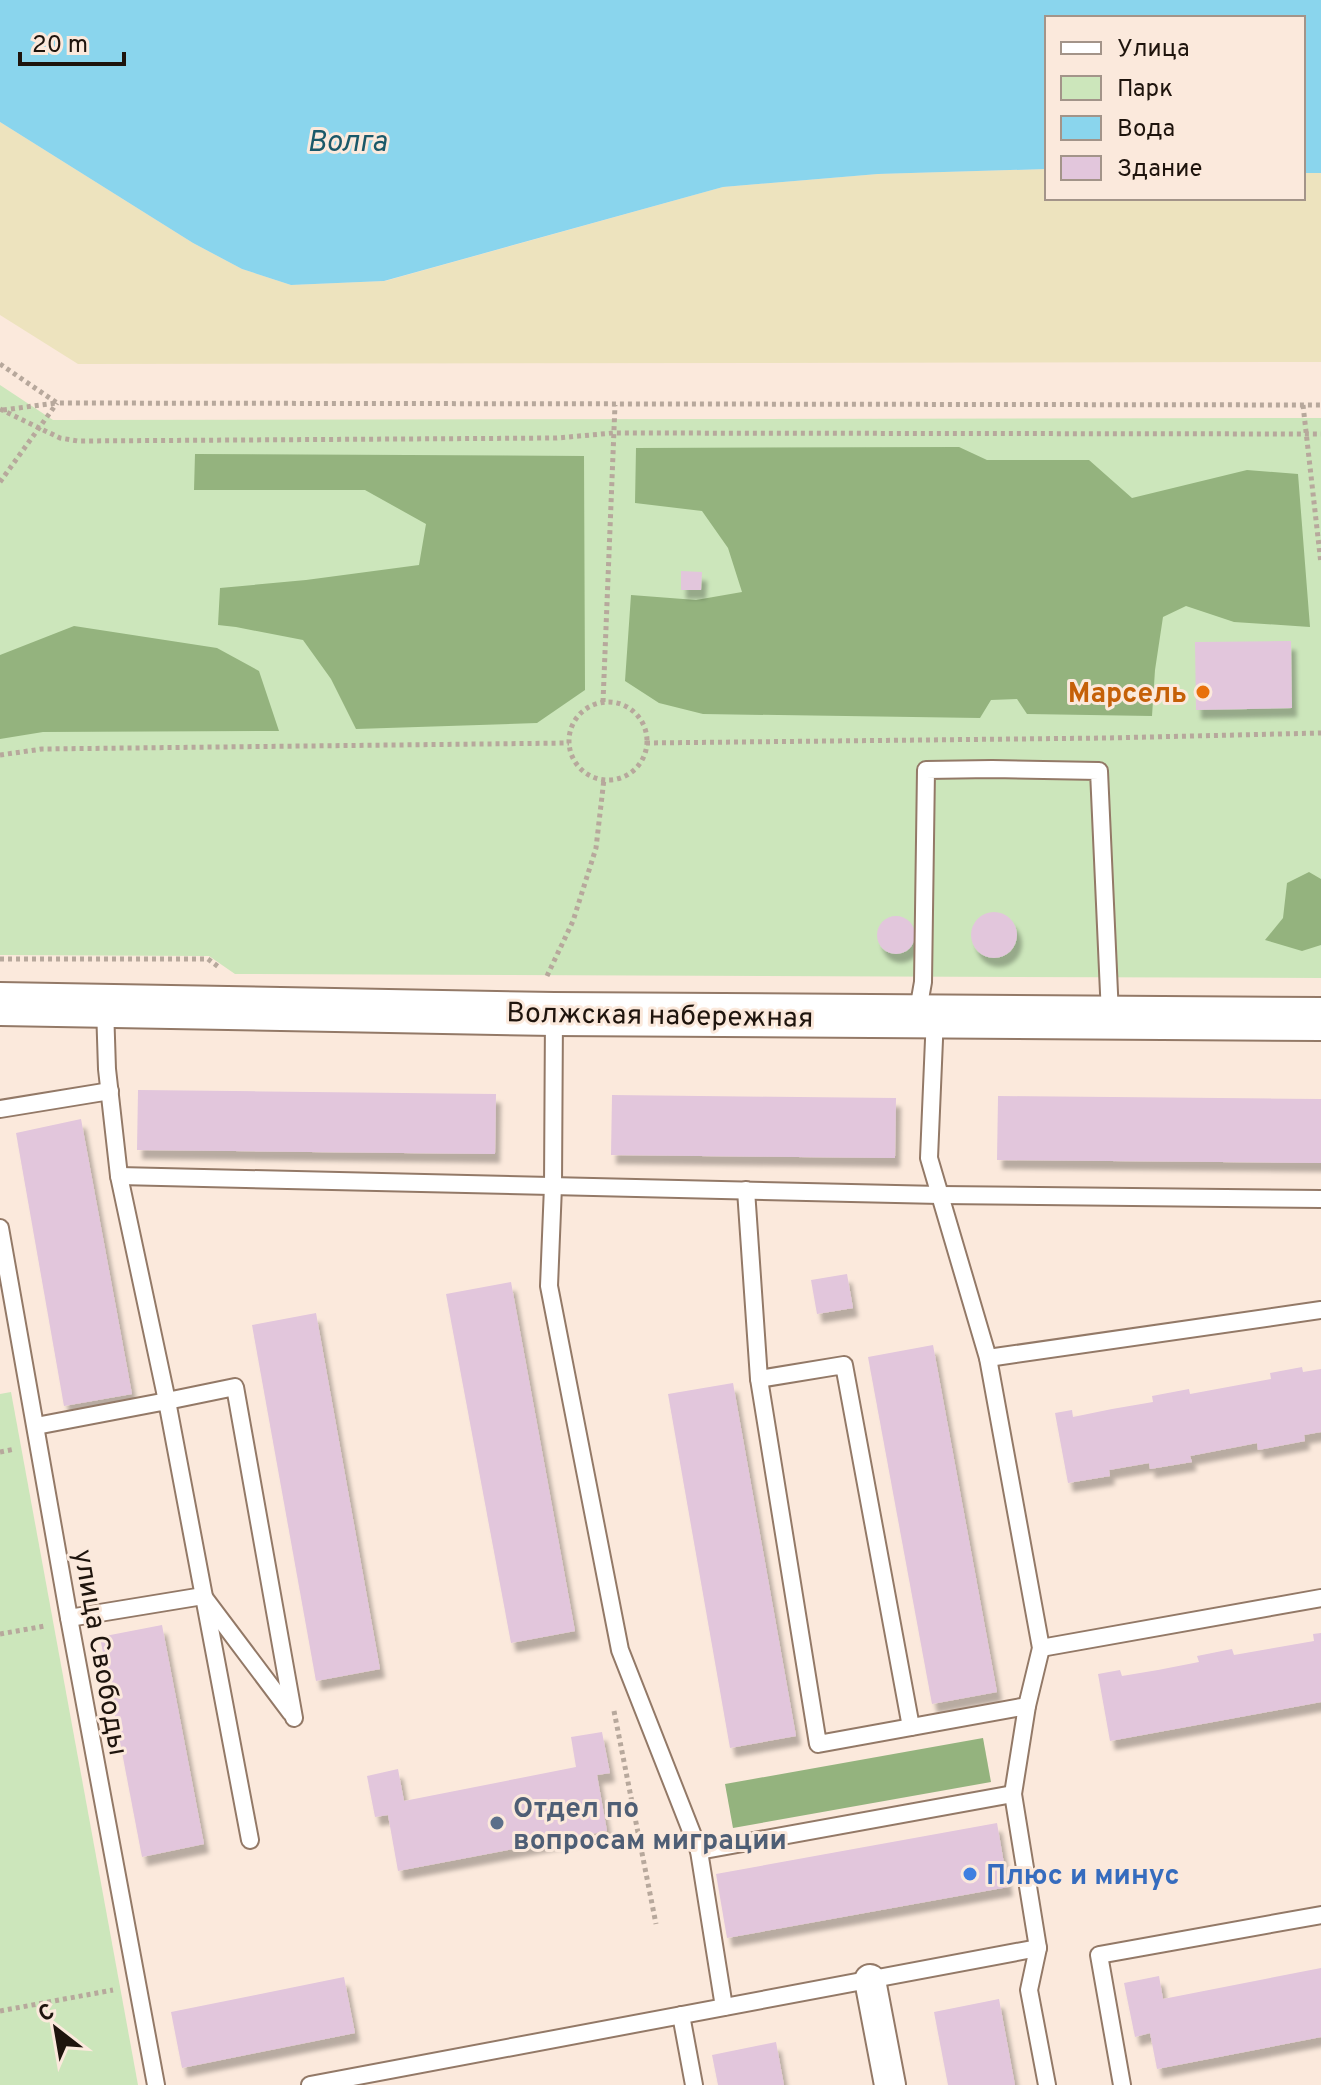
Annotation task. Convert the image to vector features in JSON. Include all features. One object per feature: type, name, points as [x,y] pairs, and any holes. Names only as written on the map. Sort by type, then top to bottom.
[{"type":"street","name":"Волжская набережная","points":[[0,1004],[105,1006],[549,997],[926,1016],[1321,1019]]},
{"type":"street","points":[[870,1980],[890,2085]]},
{"type":"lane","points":[[1047,2085],[1029,1990],[1038,1948],[1013,1794],[1027,1706],[1041,1648],[988,1358],[929,1158],[923,982],[926,770],[1099,771],[1110,1017]]},
{"type":"lane","points":[[549,997],[553,1186],[549,1286],[620,1650],[699,1851],[724,2007]]},
{"type":"lane","points":[[105,1006],[119,1176],[167,1401],[250,1840]]},
{"type":"lane","points":[[0,1109],[110,1091]]},
{"type":"lane","points":[[119,1176],[940,1195],[1321,1199]]},
{"type":"lane","points":[[746,1190],[759,1379],[818,1744],[1027,1706]]},
{"type":"lane","name":"улица Свободы","points":[[0,1228],[156,2085]]},
{"type":"lane","points":[[988,1358],[1321,1310]]},
{"type":"lane","points":[[759,1379],[844,1365],[911,1727]]},
{"type":"lane","points":[[36,1426],[235,1387],[294,1718],[203,1596]]},
{"type":"lane","points":[[69,1620],[203,1596]]},
{"type":"lane","points":[[1041,1648],[1321,1598]]},
{"type":"lane","points":[[699,1851],[1013,1794]]},
{"type":"lane","points":[[1122,2085],[1099,1955],[1321,1915]]},
{"type":"lane","points":[[310,2085],[1038,1948]]},
{"type":"lane","points":[[681,2015],[694,2085]]},
{"type":"path","points":[[0,364],[57,403]]},
{"type":"path","points":[[0,482],[57,403]]},
{"type":"path","points":[[1,410],[57,403],[1321,405]]},
{"type":"path","points":[[603,702],[615,405]]},
{"type":"path","points":[[1303,405],[1321,564]]},
{"type":"path","points":[[1,410],[60,438],[88,441],[557,438],[613,433],[1321,434]]},
{"type":"path","points":[[603,702],[615,702],[627,707],[643,725],[645,751],[630,773],[617,778],[591,776],[580,768],[572,757],[569,743],[573,722],[581,712],[603,702]]},
{"type":"path","points":[[646,743],[1168,738],[1321,733]]},
{"type":"path","points":[[0,755],[42,749],[569,743]]},
{"type":"path","points":[[549,997],[596,848],[604,779]]},
{"type":"path","points":[[0,1634],[69,1620]]},
{"type":"path","points":[[614,1709],[656,1924]]},
{"type":"path","points":[[0,2011],[137,1985]]},
{"type":"green space","points":[[0,385],[53,420],[1321,418],[1321,978],[235,974],[209,956],[0,955]]},
{"type":"green space","points":[[959,447],[987,460],[1089,460],[1132,498],[1247,470],[1298,474],[1310,627],[1234,622],[1186,606],[1163,617],[1152,716],[1027,714],[1017,699],[991,700],[980,718],[703,714],[659,703],[625,681],[631,595],[696,600],[742,592],[728,548],[702,511],[635,503],[636,448]]},
{"type":"green space","points":[[195,454],[584,456],[585,690],[537,723],[356,729],[331,679],[303,640],[218,625],[220,588],[419,565],[426,524],[365,490],[194,490]]},
{"type":"green space","points":[[74,626],[217,648],[259,671],[279,731],[43,732],[0,739],[0,655]]},
{"type":"green space","points":[[1309,872],[1321,879],[1321,945],[1302,951],[1265,940],[1283,918],[1287,883]]},
{"type":"green space","points":[[11,1392],[138,2085],[0,2085],[0,1394]]},
{"type":"green space","points":[[983,1738],[991,1782],[733,1828],[725,1784]]},
{"type":"sand","points":[[0,122],[193,243],[242,269],[291,285],[385,281],[723,187],[878,174],[1045,169],[1045,200],[1305,200],[1305,173],[1321,173],[1321,362],[78,364],[0,315]]},
{"type":"water","name":"Волга","points":[[0,0],[1321,0],[1321,173],[1305,173],[1305,16],[1045,16],[1045,169],[878,174],[723,187],[384,281],[291,285],[242,269],[193,243],[0,122]]},
{"type":"building","points":[[681,571],[702,572],[701,590],[681,590]]},
{"type":"building","points":[[1291,641],[1292,708],[1196,710],[1195,642]]},
{"type":"building","points":[[994,912],[1010,919],[1017,935],[1010,951],[994,958],[978,951],[971,935],[978,919]]},
{"type":"building","points":[[896,916],[910,921],[915,935],[910,949],[896,954],[882,949],[877,935],[882,921]]},
{"type":"building","points":[[138,1090],[496,1094],[495,1154],[137,1150]]},
{"type":"building","points":[[612,1095],[896,1098],[895,1158],[611,1155]]},
{"type":"building","points":[[998,1096],[1321,1099],[1321,1163],[997,1160]]},
{"type":"building","points":[[81,1119],[132,1394],[64,1406],[16,1133]]},
{"type":"building","points":[[847,1274],[853,1308],[817,1314],[811,1280]]},
{"type":"building","points":[[511,1282],[575,1631],[511,1643],[446,1294]]},
{"type":"building","points":[[316,1313],[380,1669],[316,1681],[252,1325]]},
{"type":"building","points":[[933,1345],[997,1692],[932,1704],[868,1357]]},
{"type":"building","points":[[1302,1367],[1303,1372],[1321,1369],[1321,1432],[1304,1435],[1305,1441],[1258,1450],[1257,1443],[1190,1456],[1192,1462],[1150,1469],[1149,1463],[1109,1470],[1110,1476],[1068,1483],[1055,1413],[1072,1410],[1073,1417],[1153,1402],[1152,1396],[1189,1389],[1190,1394],[1271,1379],[1270,1373]]},
{"type":"building","points":[[733,1383],[796,1736],[730,1748],[668,1394]]},
{"type":"building","points":[[162,1625],[204,1844],[142,1857],[100,1637]]},
{"type":"building","points":[[1321,1633],[1321,1702],[1110,1741],[1098,1674],[1120,1670],[1122,1676],[1158,1670],[1199,1662],[1197,1656],[1232,1649],[1234,1655],[1314,1641],[1313,1634]]},
{"type":"building","name":"Отдел по вопросам миграции","points":[[602,1732],[610,1773],[597,1775],[607,1831],[398,1871],[388,1815],[375,1817],[367,1776],[398,1769],[404,1801],[576,1767],[571,1737]]},
{"type":"building","points":[[997,1823],[1008,1887],[727,1938],[716,1874]]},
{"type":"building","points":[[1321,1968],[1321,2037],[1157,2069],[1150,2033],[1135,2037],[1124,1983],[1159,1976],[1163,1999]]},
{"type":"building","points":[[344,1977],[355,2033],[182,2068],[171,2012]]},
{"type":"building","points":[[999,1999],[1015,2085],[948,2085],[934,2012]]},
{"type":"building","points":[[776,2042],[784,2085],[718,2085],[712,2055]]},
{"type":"place","name":"Марсель","points":[[1203,692]]},
{"type":"place","name":"Отдел по вопросам миграции","points":[[497,1823]]},
{"type":"place","name":"Плюс и минус","points":[[970,1874]]}]
